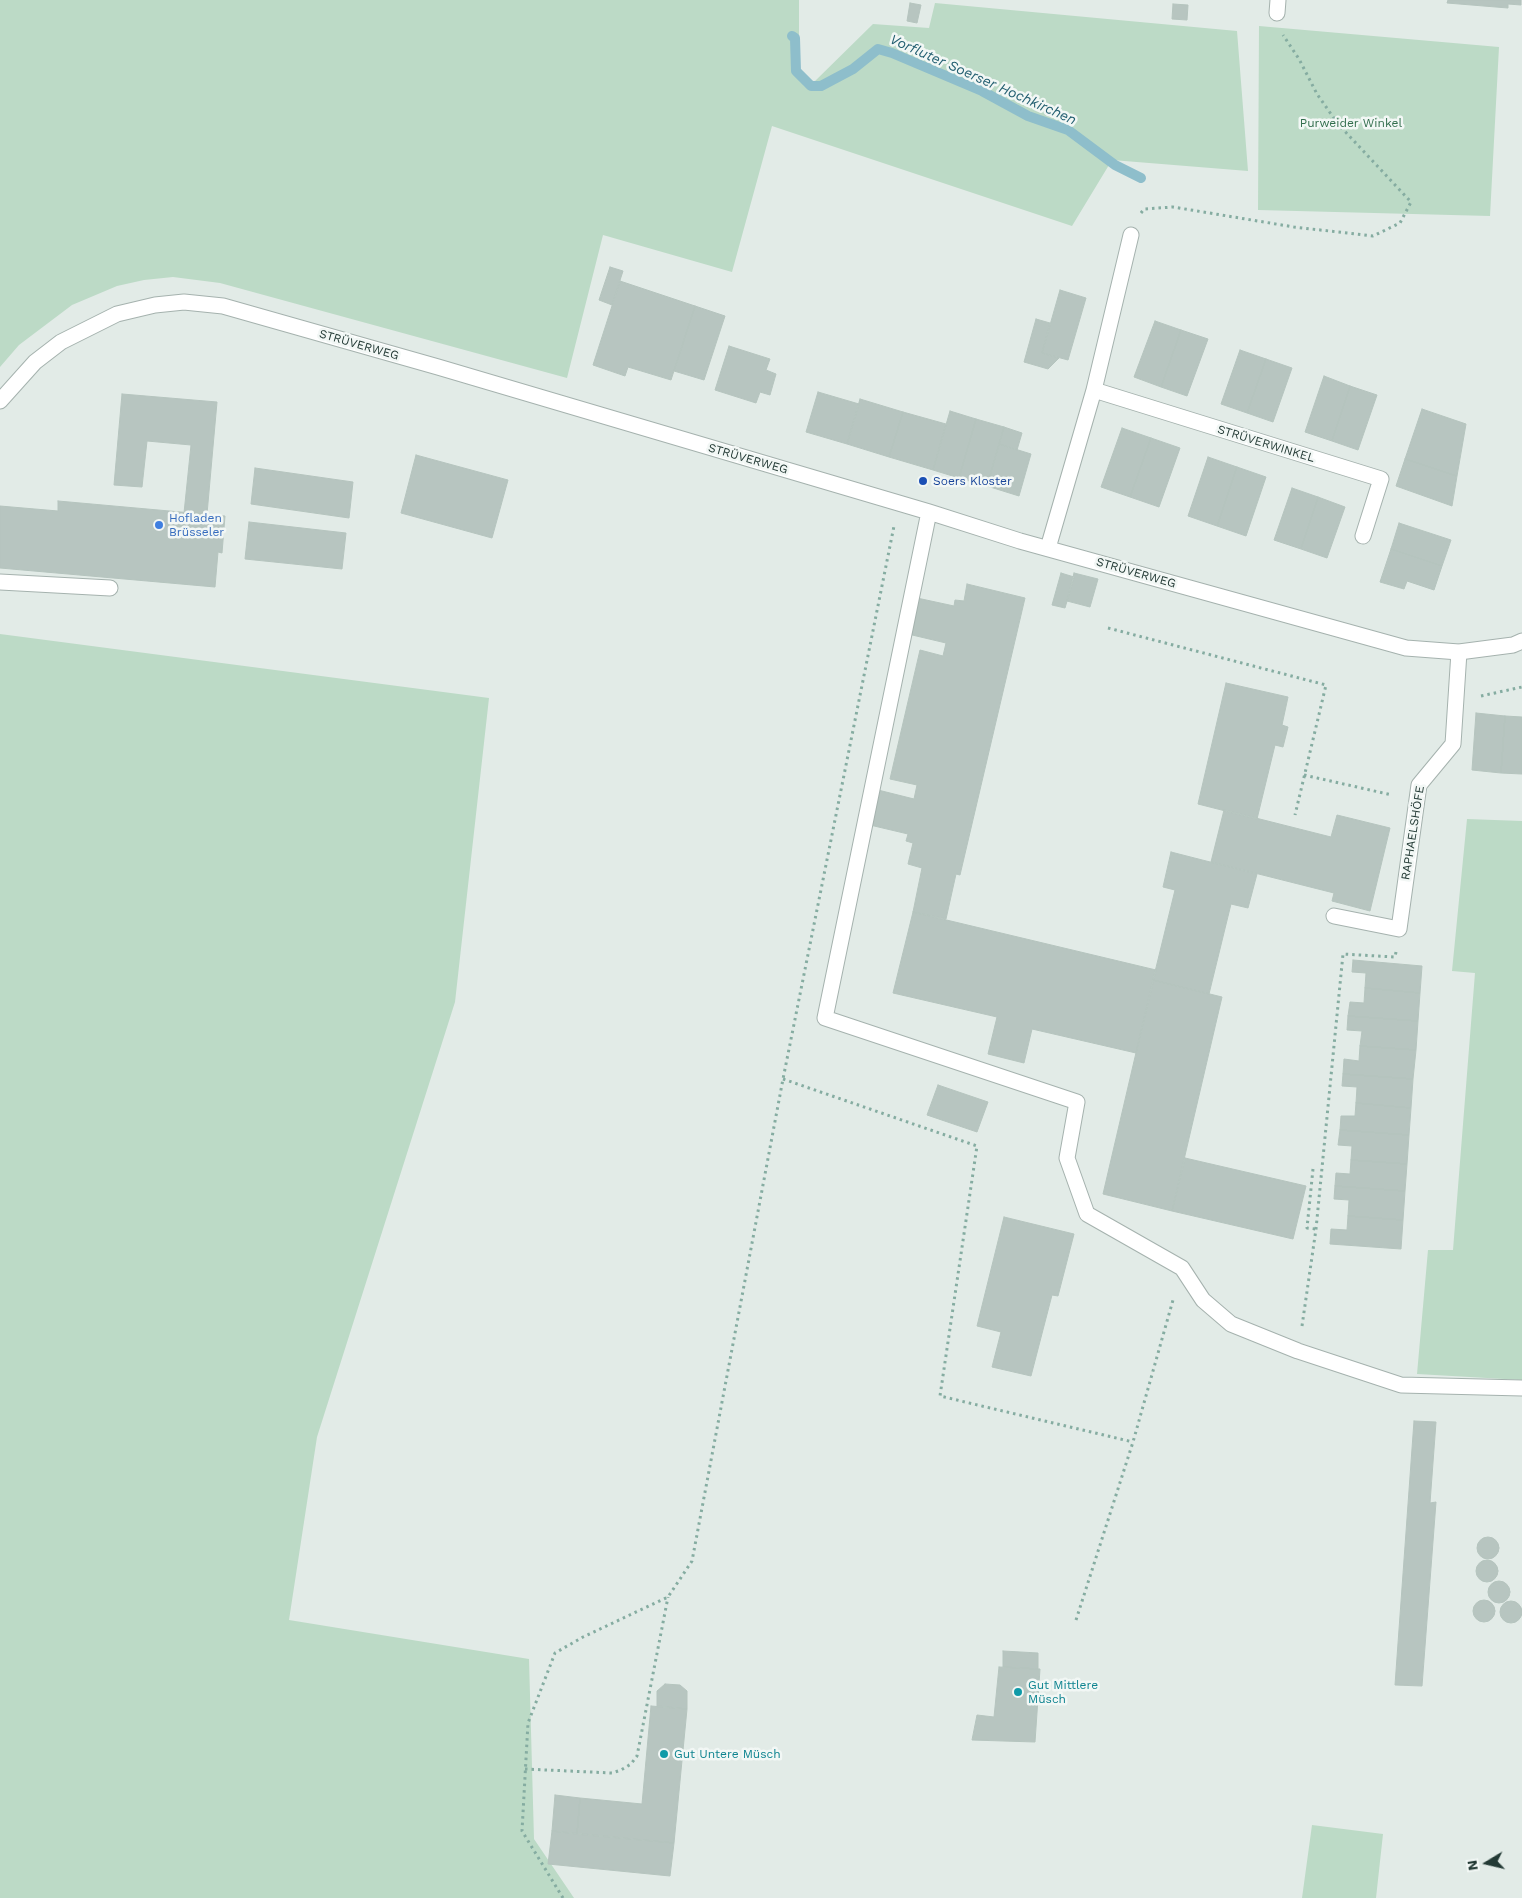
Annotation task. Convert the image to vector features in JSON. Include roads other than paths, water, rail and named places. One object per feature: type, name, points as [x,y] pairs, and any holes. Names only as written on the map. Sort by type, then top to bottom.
[{"type":"street","points":[[1048,548],[1094,390],[1132,235]]},
{"type":"street","name":"STRÜVERWEG","points":[[0,401],[35,362],[61,342],[117,314],[155,305],[184,302],[223,306],[899,503],[1020,541],[1406,648],[1459,652],[1522,641]]},
{"type":"street","name":"STRÜVERWINKEL","points":[[1094,390],[1381,479],[1363,536]]},
{"type":"street","points":[[929,512],[825,1018],[1077,1102],[1067,1158],[1087,1214],[1182,1268],[1203,1300],[1231,1324],[1298,1351],[1401,1385],[1522,1388]]},
{"type":"street","points":[[0,582],[110,588]]},
{"type":"street","name":"RAPHAELSHÖFE","points":[[1334,916],[1399,929],[1419,784],[1453,744],[1459,652]]},
{"type":"waterway","name":"Vorfluter Soerser Hochkirchen","points":[[792,36],[795,38],[796,71],[811,86],[821,86],[853,69],[878,49],[892,53],[982,91],[1028,116],[1068,130],[1115,165],[1141,178]]},
{"type":"place","name":"Soers Kloster","points":[[923,481]]},
{"type":"place","name":"Hofladen Brüsseler","points":[[159,525]]},
{"type":"place","name":"Gut Mittlere Müsch","points":[[1018,1692]]},
{"type":"place","name":"Gut Untere Müsch","points":[[664,1754]]},
{"type":"park label","name":"Purweider Winkel","points":[[1351,123]]}]
